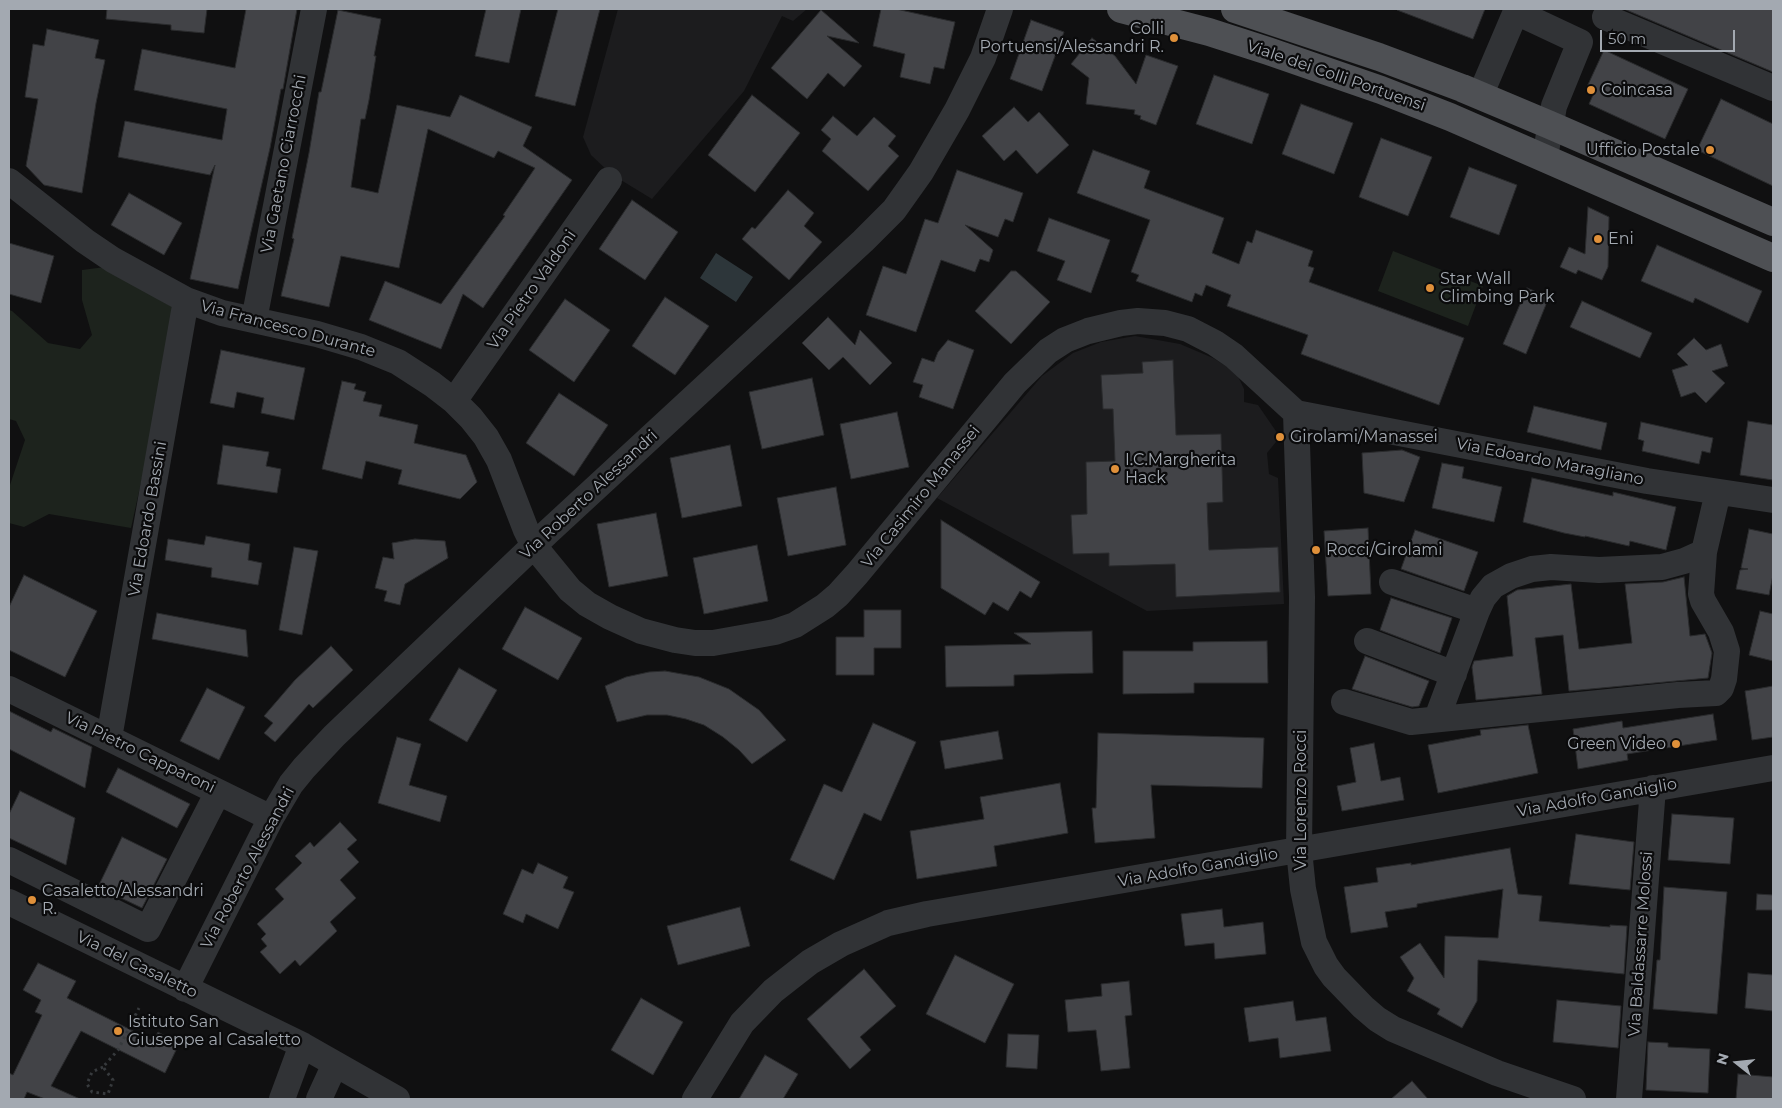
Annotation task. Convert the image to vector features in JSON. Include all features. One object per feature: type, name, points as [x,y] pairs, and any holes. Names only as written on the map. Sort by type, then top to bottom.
[{"type":"main road","name":"Viale dei Colli Portuensi","points":[[1121,9],[1209,32],[1373,87],[1450,116],[1773,258]]},
{"type":"main road","name":"Viale dei Colli Portuensi","points":[[1235,9],[1379,57],[1480,96],[1773,222]]},
{"type":"street","name":"Via Gaetano Ciarrocchi","points":[[254,320],[314,9]]},
{"type":"street","name":"Via Roberto Alessandri","points":[[185,989],[271,818],[291,784],[318,752],[534,546],[864,241],[894,210],[921,172],[957,110],[983,58],[1000,9]]},
{"type":"street","points":[[1480,96],[1517,10],[1580,42]]},
{"type":"street","points":[[1545,157],[1554,106],[1580,42],[1587,29],[1607,13],[1773,88]]},
{"type":"street","name":"Via Pietro Valdoni","points":[[454,401],[610,180]]},
{"type":"street","name":"Via Francesco Durante","points":[[9,181],[85,241],[113,260],[186,300],[222,313],[334,339],[387,356],[410,369],[454,401],[479,427],[499,460],[534,546]]},
{"type":"street","name":"Via Edoardo Bassini","points":[[109,738],[186,300]]},
{"type":"street","name":"Via Casimiro Manassei","points":[[534,546],[570,590],[588,604],[610,617],[641,631],[675,640],[695,643],[735,640],[775,632],[795,625],[838,595],[1015,383],[1048,351],[1074,336],[1104,326],[1138,321],[1165,324],[1188,330],[1215,343],[1234,356],[1296,413]]},
{"type":"street","name":"Via Edoardo Maragliano","points":[[1296,413],[1647,481],[1773,500]]},
{"type":"street","name":"Via Lorenzo Rocci","points":[[1296,413],[1302,597],[1299,850],[1303,889],[1314,942],[1334,977],[1377,1019],[1410,1037],[1497,1073],[1573,1099]]},
{"type":"street","points":[[1344,702],[1411,722],[1437,718],[1716,693],[1721,688],[1724,680],[1727,651],[1721,632],[1702,601],[1701,594],[1704,552],[1718,492]]},
{"type":"street","points":[[1437,718],[1477,611],[1483,598],[1493,586],[1511,576],[1532,569],[1551,567],[1599,570],[1662,568],[1684,562],[1704,552]]},
{"type":"street","points":[[1392,582],[1477,611]]},
{"type":"street","points":[[1367,641],[1454,674]]},
{"type":"street","name":"Via Pietro Capparoni","points":[[9,689],[271,818]]},
{"type":"street","name":"Via Adolfo Gandiglio","points":[[695,1099],[742,1023],[773,991],[810,962],[841,944],[870,930],[904,918],[1773,768]]},
{"type":"street","name":"Via Baldassarre Molossi","points":[[1629,1099],[1653,788]]},
{"type":"street","points":[[9,860],[148,929],[224,795]]},
{"type":"street","points":[[189,876],[224,795]]},
{"type":"street","name":"Via del Casaletto","points":[[9,902],[302,1045],[397,1099]]},
{"type":"street","points":[[282,1099],[302,1045]]},
{"type":"street","points":[[319,1099],[335,1064]]},
{"type":"path","points":[[103,1068],[113,1080],[108,1094],[92,1092],[87,1084],[92,1072],[103,1068],[118,1050],[139,1008]]},
{"type":"shaded area","points":[[618,9],[807,9],[793,21],[782,16],[744,91],[652,199],[611,174],[591,155],[583,137]]},
{"type":"shaded area","name":"Star Wall Climbing Park","points":[[1393,251],[1483,286],[1468,326],[1378,291]]},
{"type":"shaded area","points":[[716,253],[753,277],[736,302],[700,278]]},
{"type":"shaded area","points":[[105,267],[172,307],[176,323],[131,528],[49,514],[24,527],[9,523],[9,488],[25,440],[16,421],[9,419],[9,310],[48,343],[80,349],[92,335],[82,300],[82,270]]},
{"type":"shaded area","name":"I.C.Margherita Hack","points":[[1135,336],[1180,344],[1213,358],[1236,372],[1244,389],[1244,402],[1258,405],[1280,437],[1267,453],[1269,474],[1278,478],[1284,604],[1147,611],[937,498],[1042,376],[1073,353],[1101,342]]},
{"type":"building","points":[[107,9],[207,9],[204,33],[171,30],[171,25],[106,19]]},
{"type":"building","points":[[246,9],[297,9],[283,89],[281,89],[270,148],[238,289],[190,279],[215,165],[210,175],[118,157],[125,121],[222,140],[227,109],[134,90],[142,49],[235,68]]},
{"type":"building","points":[[486,9],[521,9],[509,63],[475,56]]},
{"type":"building","points":[[558,9],[600,9],[575,106],[535,96]]},
{"type":"building","points":[[881,9],[896,9],[955,22],[944,69],[934,67],[930,84],[900,77],[905,54],[873,46]]},
{"type":"building","points":[[1397,9],[1485,9],[1473,39]]},
{"type":"building","points":[[1624,9],[1773,9],[1773,72]]},
{"type":"building","points":[[338,10],[381,19],[374,56],[376,56],[369,100],[365,119],[361,119],[351,187],[378,193],[397,105],[450,117],[460,95],[532,127],[523,146],[572,180],[483,308],[463,294],[441,349],[369,320],[385,281],[441,304],[505,216],[503,215],[535,168],[498,151],[494,158],[428,129],[399,268],[341,256],[329,307],[281,296],[294,239],[292,238],[319,92],[321,92]]},
{"type":"building","points":[[821,10],[859,43],[827,36],[862,66],[844,87],[828,73],[807,99],[771,68]]},
{"type":"building","points":[[1031,20],[1064,32],[1042,91],[1010,79]]},
{"type":"building","points":[[47,29],[99,40],[95,58],[105,60],[96,103],[82,193],[44,185],[26,166],[38,99],[25,97],[33,44],[44,46]]},
{"type":"building","points":[[1092,38],[1115,56],[1136,84],[1146,55],[1178,66],[1156,125],[1140,119],[1141,116],[1134,114],[1135,110],[1086,104],[1089,78],[1071,64]]},
{"type":"building","points":[[1604,50],[1688,89],[1665,139],[1589,104],[1594,93],[1586,89]]},
{"type":"building","points":[[1214,75],[1269,94],[1252,144],[1196,124]]},
{"type":"building","points":[[752,95],[800,133],[755,192],[708,155]]},
{"type":"building","points":[[1721,99],[1773,124],[1773,186],[1697,150]]},
{"type":"building","points":[[1301,104],[1353,123],[1334,174],[1282,154]]},
{"type":"building","points":[[1014,107],[1028,122],[1039,112],[1069,145],[1037,174],[1016,150],[1004,161],[982,136]]},
{"type":"building","points":[[833,116],[857,136],[874,117],[896,136],[888,146],[899,156],[868,191],[822,151],[831,139],[821,130]]},
{"type":"building","points":[[1381,138],[1432,157],[1408,216],[1359,197]]},
{"type":"building","points":[[1093,150],[1150,171],[1144,188],[1224,218],[1212,253],[1239,264],[1247,241],[1252,243],[1256,230],[1313,251],[1308,266],[1314,268],[1309,282],[1464,338],[1439,405],[1301,354],[1308,335],[1227,306],[1231,295],[1206,285],[1202,296],[1195,293],[1192,302],[1136,281],[1139,275],[1131,272],[1150,220],[1077,193]]},
{"type":"building","points":[[1469,167],[1517,185],[1499,235],[1450,217]]},
{"type":"building","points":[[957,170],[1023,193],[1013,222],[1005,219],[998,237],[965,225],[993,250],[989,262],[980,259],[975,272],[941,260],[916,332],[866,315],[883,266],[906,274],[925,219],[938,223]]},
{"type":"building","points":[[788,190],[814,213],[804,226],[822,242],[789,280],[742,239],[752,227],[755,229]]},
{"type":"building","points":[[129,193],[182,223],[164,255],[111,225]]},
{"type":"building","points":[[632,200],[678,232],[645,280],[599,249]]},
{"type":"building","points":[[1588,207],[1609,217],[1608,267],[1602,280],[1578,270],[1576,274],[1560,267],[1569,247],[1585,254]]},
{"type":"building","points":[[1049,218],[1110,240],[1091,293],[1057,280],[1065,261],[1037,251]]},
{"type":"building","points":[[9,243],[54,256],[41,303],[9,294]]},
{"type":"building","points":[[1657,245],[1762,291],[1748,323],[1695,298],[1693,303],[1641,281]]},
{"type":"building","points":[[1011,271],[1016,271],[1050,302],[1011,344],[975,311]]},
{"type":"building","points":[[1527,288],[1549,297],[1526,354],[1503,344]]},
{"type":"building","points":[[665,297],[709,326],[675,375],[632,346]]},
{"type":"building","points":[[565,299],[610,330],[574,382],[529,350]]},
{"type":"building","points":[[1582,301],[1652,333],[1640,358],[1570,327]]},
{"type":"building","points":[[828,317],[855,345],[860,330],[892,363],[870,385],[843,357],[829,370],[802,343]]},
{"type":"building","points":[[1694,338],[1706,350],[1721,344],[1728,366],[1712,371],[1725,383],[1706,403],[1695,392],[1681,397],[1672,370],[1688,365],[1677,354]]},
{"type":"building","points":[[948,340],[974,350],[953,409],[919,397],[923,385],[913,382],[922,358],[934,362],[938,352]]},
{"type":"building","points":[[221,350],[305,368],[294,420],[261,413],[264,398],[237,392],[234,408],[210,403]]},
{"type":"building","points":[[1173,360],[1176,435],[1221,434],[1223,502],[1207,503],[1209,550],[1278,547],[1280,592],[1176,597],[1175,564],[1109,566],[1109,553],[1073,554],[1071,515],[1087,514],[1086,462],[1115,461],[1113,409],[1103,409],[1101,375],[1143,373],[1142,362]]},
{"type":"building","points":[[812,378],[824,435],[762,449],[749,392]]},
{"type":"building","points":[[342,381],[356,384],[354,389],[366,392],[363,401],[382,405],[379,416],[418,425],[414,443],[466,455],[477,482],[460,499],[398,484],[402,470],[366,461],[362,479],[322,469]]},
{"type":"building","points":[[559,393],[608,425],[574,476],[526,443]]},
{"type":"building","points":[[1534,406],[1607,423],[1601,450],[1527,432]]},
{"type":"building","points":[[897,412],[909,467],[851,479],[840,424]]},
{"type":"building","points":[[1748,421],[1773,425],[1773,480],[1740,475]]},
{"type":"building","points":[[1641,422],[1713,438],[1710,453],[1702,451],[1699,464],[1642,451],[1644,441],[1638,439]]},
{"type":"building","points":[[223,445],[269,452],[266,466],[281,469],[277,493],[217,484]]},
{"type":"building","points":[[730,445],[742,506],[682,518],[670,458]]},
{"type":"building","points":[[1402,450],[1420,457],[1404,502],[1364,493],[1362,453]]},
{"type":"building","points":[[1442,463],[1464,467],[1462,478],[1502,487],[1494,522],[1432,508]]},
{"type":"building","points":[[1532,478],[1613,496],[1613,492],[1676,507],[1666,550],[1630,541],[1629,546],[1564,533],[1523,522]]},
{"type":"building","points":[[836,487],[846,545],[788,556],[777,498]]},
{"type":"building","points":[[656,513],[668,576],[609,587],[597,524]]},
{"type":"building","points":[[941,520],[1040,582],[1031,598],[1020,591],[1008,611],[993,602],[985,615],[941,588]]},
{"type":"building","points":[[1368,528],[1371,594],[1328,596],[1324,531]]},
{"type":"building","points":[[1749,529],[1773,534],[1773,575],[1769,595],[1736,589],[1740,570],[1748,569],[1741,568]]},
{"type":"building","points":[[1415,530],[1478,552],[1464,591],[1401,569]]},
{"type":"building","points":[[206,536],[250,544],[248,560],[262,563],[258,585],[211,577],[212,568],[165,560],[168,539],[204,545]]},
{"type":"building","points":[[415,539],[445,541],[448,558],[405,584],[400,605],[384,601],[387,591],[375,588],[383,557],[394,559],[392,543]]},
{"type":"building","points":[[757,545],[768,601],[704,614],[693,558]]},
{"type":"building","points":[[294,547],[318,551],[302,635],[279,630]]},
{"type":"building","points":[[24,575],[97,611],[65,677],[9,650],[9,607]]},
{"type":"building","points":[[1684,577],[1690,636],[1705,634],[1712,653],[1708,678],[1569,691],[1563,635],[1535,638],[1542,694],[1476,700],[1472,667],[1474,661],[1513,656],[1507,596],[1517,590],[1571,584],[1579,649],[1632,643],[1625,584],[1663,582]]},
{"type":"building","points":[[1391,598],[1452,618],[1440,653],[1380,630]]},
{"type":"building","points":[[525,607],[582,638],[558,680],[502,649]]},
{"type":"building","points":[[864,610],[901,610],[901,648],[874,648],[874,675],[836,675],[836,637],[864,637]]},
{"type":"building","points":[[1760,611],[1773,614],[1773,661],[1749,655]]},
{"type":"building","points":[[157,613],[246,630],[248,657],[152,639]]},
{"type":"building","points":[[1092,631],[1093,673],[1014,675],[1014,686],[946,687],[945,646],[1031,644],[1014,633]]},
{"type":"building","points":[[1267,641],[1268,683],[1194,683],[1194,693],[1123,694],[1123,651],[1193,651],[1193,642]]},
{"type":"building","points":[[331,646],[353,670],[313,708],[309,704],[275,742],[264,733],[273,723],[264,716],[295,680]]},
{"type":"building","points":[[1365,656],[1429,681],[1419,706],[1412,707],[1352,689]]},
{"type":"building","points":[[459,668],[497,690],[467,742],[429,720]]},
{"type":"building","points":[[665,671],[699,677],[729,689],[759,710],[786,740],[752,764],[723,737],[704,725],[686,719],[667,715],[647,715],[617,722],[605,686],[626,677]]},
{"type":"building","points":[[1773,686],[1773,737],[1752,740],[1745,691]]},
{"type":"building","points":[[207,688],[245,707],[219,760],[180,741]]},
{"type":"building","points":[[9,711],[51,732],[53,728],[92,747],[85,788],[9,749]]},
{"type":"building","points":[[1713,714],[1717,740],[1627,754],[1628,760],[1578,769],[1573,729],[1622,721],[1623,728]]},
{"type":"building","points":[[873,723],[916,742],[881,821],[864,813],[834,880],[790,860],[824,784],[842,792]]},
{"type":"building","points":[[1528,725],[1538,773],[1438,793],[1428,745],[1481,735],[1480,730]]},
{"type":"building","points":[[998,731],[1003,759],[945,769],[940,741]]},
{"type":"building","points":[[1098,733],[1264,738],[1262,788],[1151,785],[1155,838],[1095,843],[1092,808],[1096,808]]},
{"type":"building","points":[[397,737],[421,744],[409,785],[447,796],[440,822],[378,803]]},
{"type":"building","points":[[1374,743],[1381,781],[1400,777],[1404,800],[1342,811],[1337,786],[1356,782],[1350,748]]},
{"type":"building","points":[[118,768],[190,804],[177,828],[106,792]]},
{"type":"building","points":[[1060,783],[1068,833],[994,846],[997,866],[917,879],[910,831],[984,819],[980,797]]},
{"type":"building","points":[[20,791],[75,818],[66,865],[9,838],[9,814]]},
{"type":"building","points":[[1672,814],[1734,818],[1730,864],[1668,860]]},
{"type":"building","points":[[340,822],[357,840],[347,849],[359,862],[340,880],[356,898],[330,922],[337,931],[300,966],[295,960],[280,974],[260,952],[267,946],[261,939],[266,934],[257,924],[284,899],[275,889],[302,863],[295,856],[310,842],[314,847]]},
{"type":"building","points":[[1576,834],[1634,842],[1630,890],[1569,884]]},
{"type":"building","points":[[122,837],[167,859],[142,908],[98,887]]},
{"type":"building","points":[[1510,848],[1518,894],[1542,896],[1539,921],[1610,927],[1610,925],[1627,926],[1624,974],[1478,960],[1477,1001],[1462,1028],[1437,1014],[1440,1009],[1407,991],[1414,978],[1400,957],[1420,943],[1444,978],[1445,936],[1498,938],[1503,889],[1417,904],[1417,907],[1385,912],[1388,927],[1351,933],[1344,887],[1378,882],[1376,868],[1411,863],[1411,865]]},
{"type":"building","points":[[538,863],[568,877],[563,888],[574,892],[558,929],[526,914],[523,923],[503,914],[522,869],[533,874]]},
{"type":"building","points":[[1664,887],[1727,892],[1717,1014],[1653,1009],[1657,960],[1660,960]]},
{"type":"building","points":[[1757,894],[1773,895],[1773,910],[1756,910]]},
{"type":"building","points":[[740,907],[750,946],[678,965],[667,926]]},
{"type":"building","points":[[1222,909],[1224,927],[1263,922],[1266,954],[1215,959],[1214,943],[1185,946],[1181,914]]},
{"type":"building","points":[[955,955],[1014,984],[985,1043],[926,1014]]},
{"type":"building","points":[[38,963],[76,981],[67,998],[153,1041],[158,1032],[179,1044],[165,1073],[81,1031],[51,1086],[80,1099],[45,1099],[27,1092],[24,1099],[9,1099],[9,1073],[13,1075],[42,1015],[35,1012],[41,1000],[23,990]]},
{"type":"building","points":[[864,969],[896,1006],[860,1037],[871,1050],[850,1069],[807,1019]]},
{"type":"building","points":[[1748,973],[1773,975],[1773,1011],[1745,1008]]},
{"type":"building","points":[[1129,981],[1132,1015],[1125,1016],[1130,1068],[1101,1071],[1096,1030],[1068,1032],[1065,1000],[1102,996],[1101,984]]},
{"type":"building","points":[[641,998],[683,1022],[653,1075],[611,1050]]},
{"type":"building","points":[[1557,1000],[1621,1006],[1618,1048],[1553,1042]]},
{"type":"building","points":[[1293,1001],[1296,1021],[1326,1017],[1331,1051],[1280,1058],[1278,1038],[1249,1042],[1244,1008]]},
{"type":"building","points":[[1008,1034],[1039,1035],[1037,1069],[1006,1067]]},
{"type":"building","points":[[1648,1042],[1668,1043],[1668,1047],[1710,1049],[1708,1093],[1646,1090]]},
{"type":"building","points":[[765,1055],[798,1074],[783,1099],[739,1099]]},
{"type":"building","points":[[1738,1074],[1773,1077],[1773,1099],[1736,1099]]},
{"type":"building","points":[[1412,1081],[1428,1099],[1391,1099]]},
{"type":"place","name":"Colli Portuensi/Alessandri R.","points":[[1174,38]]},
{"type":"place","name":"Coincasa","points":[[1591,90]]},
{"type":"place","name":"Ufficio Postale","points":[[1710,150]]},
{"type":"place","name":"Eni","points":[[1598,239]]},
{"type":"place","name":"Star Wall Climbing Park","points":[[1430,288]]},
{"type":"place","name":"Girolami/Manassei","points":[[1280,437]]},
{"type":"place","name":"I.C.Margherita Hack","points":[[1115,469]]},
{"type":"place","name":"Rocci/Girolami","points":[[1316,550]]},
{"type":"place","name":"Green Video","points":[[1676,744]]},
{"type":"place","name":"Casaletto/Alessandri R.","points":[[32,900]]},
{"type":"place","name":"Istituto San Giuseppe al Casaletto","points":[[118,1031]]}]
